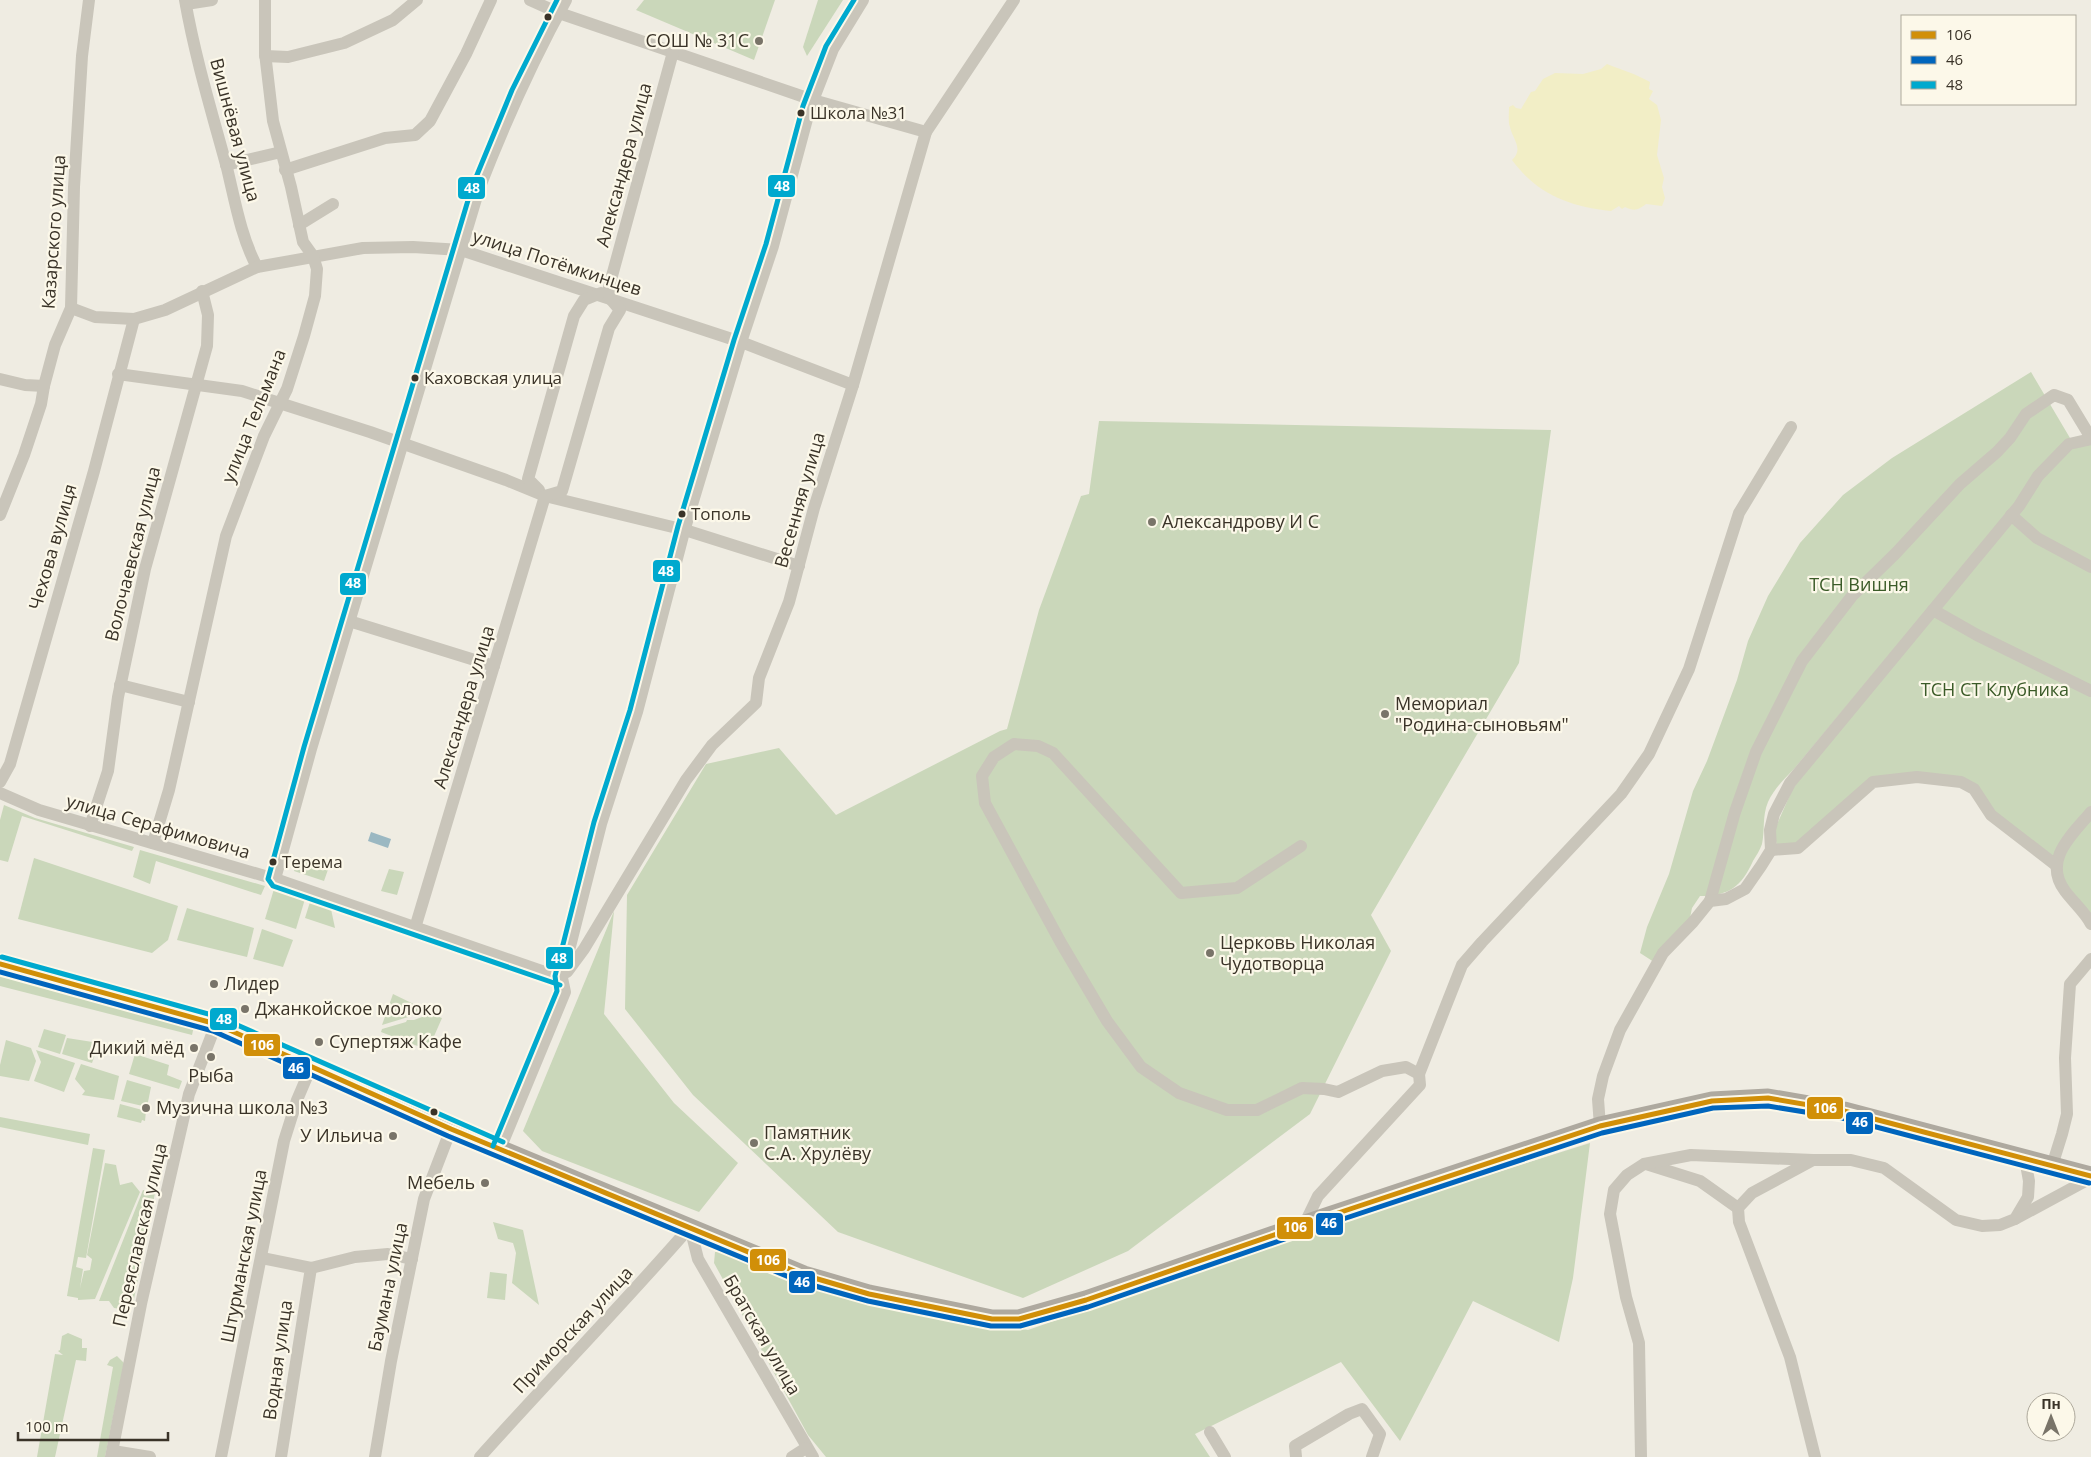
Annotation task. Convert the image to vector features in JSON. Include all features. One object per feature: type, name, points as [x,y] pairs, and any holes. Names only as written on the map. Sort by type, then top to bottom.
[{"type":"main road","points":[[0,964],[216,1024],[312,1065],[451,1129],[804,1275],[869,1294],[992,1320],[1019,1319],[1086,1300],[1600,1126],[1712,1102],[1768,1098],[1844,1110],[2091,1177]]},
{"type":"street","name":"Казарского улица","points":[[0,515],[24,455],[41,404],[55,345],[71,308],[74,187],[82,56],[89,0]]},
{"type":"street","points":[[186,2],[212,0]]},
{"type":"street","name":"улица Тельмана","points":[[153,843],[169,790],[226,536],[264,436],[280,404],[304,336],[315,296],[318,269],[313,256],[303,242],[291,187],[273,121],[265,56],[265,0]]},
{"type":"street","points":[[265,56],[288,57],[344,43],[393,20],[417,0]]},
{"type":"street","points":[[285,170],[385,138],[415,134],[430,121],[466,54],[491,0]]},
{"type":"street","points":[[530,0],[559,13],[813,100],[926,132]]},
{"type":"street","points":[[275,879],[311,749],[479,189],[511,109],[537,52],[566,0]]},
{"type":"street","points":[[500,1149],[565,992],[562,978],[601,824],[637,712],[686,530],[741,342],[773,246],[797,152],[813,100],[833,49],[863,0]]},
{"type":"street","name":"Весенняя улица","points":[[562,978],[584,949],[686,780],[712,745],[756,704],[758,678],[789,602],[814,508],[853,385],[926,132],[1014,0]]},
{"type":"street","name":"Вишнёвая улица","points":[[186,2],[195,46],[226,165],[249,252],[256,267]]},
{"type":"street","name":"Александера улица","points":[[606,293],[673,52]]},
{"type":"street","points":[[226,165],[281,152]]},
{"type":"street","points":[[299,224],[333,204]]},
{"type":"street","name":"улица Потёмкинцев","points":[[71,308],[95,317],[134,319],[165,310],[256,267],[363,248],[413,247],[461,250],[556,282],[606,293],[853,385]]},
{"type":"street","name":"Волочаевская улица","points":[[90,826],[108,771],[120,685],[145,568],[207,346],[208,315],[202,291]]},
{"type":"street","points":[[606,293],[620,310],[609,328],[562,491],[544,496],[528,479],[574,316],[584,300],[606,293]]},
{"type":"street","name":"Чехова вулиця","points":[[0,782],[10,764],[94,472],[118,374],[134,319]]},
{"type":"street","points":[[118,374],[242,391],[370,432],[402,445],[506,480],[544,496],[686,530],[799,566]]},
{"type":"street","points":[[0,379],[25,385],[44,386]]},
{"type":"street","points":[[1600,1126],[1598,1099],[1602,1076],[1620,1030],[1663,953],[1710,901],[1735,812],[1756,752],[1802,661],[1852,596],[1896,553],[1960,484],[1997,452],[2010,438],[2026,414],[2054,395],[2068,400],[2091,438],[2069,444],[2038,476],[2011,515],[1790,784],[1774,814],[1770,830],[1771,850],[1745,889],[1726,899],[1710,901]]},
{"type":"street","points":[[1304,1225],[1318,1196],[1420,1085],[1419,1074],[1462,966],[1482,942],[1621,794],[1649,754],[1688,669],[1739,513],[1791,427]]},
{"type":"street","name":"Александера улица","points":[[415,928],[544,496]]},
{"type":"street","points":[[2011,515],[2037,538],[2091,567]]},
{"type":"street","points":[[1933,610],[1986,640],[2091,691]]},
{"type":"street","points":[[349,621],[494,666]]},
{"type":"street","points":[[120,685],[189,702]]},
{"type":"street","points":[[1301,846],[1237,888],[1181,893],[1053,753],[1038,746],[1014,744],[994,756],[982,776],[986,803],[1060,943],[1107,1020],[1141,1066],[1179,1094],[1227,1110],[1257,1110],[1302,1088],[1338,1092],[1382,1071],[1406,1066],[1419,1074]]},
{"type":"street","points":[[1771,850],[1798,848],[1873,782],[1917,777],[1961,782],[1974,790],[1991,815],[2057,866]]},
{"type":"street","name":"улица Серафимовича","points":[[0,793],[39,810],[90,826],[275,879],[562,978]]},
{"type":"street","points":[[2091,812],[2060,850],[2057,866],[2057,878],[2091,924]]},
{"type":"street","points":[[2052,1166],[2067,1114],[2065,1058],[2070,984],[2091,959]]},
{"type":"street","name":"Переяславская улица","points":[[112,1454],[141,1304],[189,1094],[216,1024]]},
{"type":"street","name":"Штурманская улица","points":[[221,1457],[284,1141],[297,1100],[312,1065]]},
{"type":"street","name":"Баумана улица","points":[[376,1457],[391,1361],[424,1199],[451,1129]]},
{"type":"street","points":[[1641,1457],[1639,1343],[1626,1297],[1610,1214],[1614,1190],[1627,1175],[1644,1164],[1691,1154],[1851,1160],[1884,1168],[1956,1220],[1982,1226],[2000,1225],[2015,1219],[2091,1177]]},
{"type":"street","points":[[2015,1219],[2028,1197],[2029,1181],[2025,1159]]},
{"type":"street","points":[[1813,1160],[1752,1193],[1738,1208],[1739,1222],[1790,1357],[1815,1457]]},
{"type":"street","points":[[1644,1164],[1700,1181],[1738,1208]]},
{"type":"street","name":"Братская улица","points":[[690,1227],[698,1259],[809,1452]]},
{"type":"street","name":"Приморская улица","points":[[480,1457],[629,1297],[690,1227]]},
{"type":"street","points":[[262,1258],[310,1268],[355,1257],[388,1254],[412,1258]]},
{"type":"street","name":"Водная улица","points":[[281,1457],[310,1268]]},
{"type":"street","points":[[1296,1457],[1295,1446],[1349,1414],[1362,1410],[1380,1434],[1372,1457]]},
{"type":"street","points":[[1210,1432],[1225,1457]]},
{"type":"street","points":[[792,1457],[809,1452]]},
{"type":"street","points":[[112,1454],[150,1457]]},
{"type":"green space","points":[[644,0],[775,0],[754,60],[636,10]]},
{"type":"green space","points":[[818,0],[843,0],[807,56],[803,47]]},
{"type":"green space","name":"ТСН Вишня","points":[[2031,372],[2070,438],[1794,769],[1776,788],[1766,807],[1762,844],[1739,884],[1726,892],[1710,896],[1700,896],[1692,908],[1689,923],[1654,962],[1640,953],[1647,927],[1669,874],[1693,791],[1707,761],[1737,680],[1748,641],[1768,596],[1800,543],[1843,495],[1892,458]]},
{"type":"green space","points":[[1099,421],[1551,430],[1519,663],[1371,915],[1391,951],[1310,1114],[1128,1251],[1023,1298],[838,1232],[693,1095],[625,1009],[627,895],[706,764],[779,748],[836,815],[1007,729],[1039,610],[1081,496],[1089,494]]},
{"type":"green space","name":"ТСН СТ Клубника","points":[[2091,444],[2091,915],[2062,879],[1963,780],[1872,780],[1798,844],[1777,846],[1774,831],[1793,788],[2042,476],[2071,447]]},
{"type":"green space","points":[[4,805],[35,818],[134,847],[132,851],[22,816],[8,862],[0,860],[0,820]]},
{"type":"green space","points":[[140,850],[265,886],[261,895],[156,861],[150,884],[133,877]]},
{"type":"green space","points":[[321,857],[331,861],[324,881],[294,871],[299,858],[318,865]]},
{"type":"green space","points":[[34,858],[178,906],[168,940],[152,953],[18,919]]},
{"type":"green space","points":[[389,869],[404,872],[397,895],[381,891]]},
{"type":"green space","points":[[274,889],[305,899],[296,929],[265,919]]},
{"type":"green space","points":[[310,902],[331,909],[335,928],[305,918]]},
{"type":"green space","points":[[187,908],[254,928],[247,957],[177,940]]},
{"type":"green space","points":[[614,911],[604,1014],[674,1103],[738,1163],[699,1212],[542,1151],[523,1131]]},
{"type":"green space","points":[[262,929],[293,940],[283,967],[253,959]]},
{"type":"green space","points":[[0,974],[194,1026],[192,1035],[0,986]]},
{"type":"green space","points":[[393,994],[428,1011],[382,1025]]},
{"type":"green space","points":[[430,1014],[442,1018],[428,1050],[381,1032],[382,1029]]},
{"type":"green space","points":[[44,1029],[66,1035],[60,1054],[38,1047]]},
{"type":"green space","points":[[67,1038],[99,1043],[92,1063],[62,1054]]},
{"type":"green space","points":[[6,1040],[31,1048],[36,1061],[29,1081],[0,1076],[0,1065]]},
{"type":"green space","points":[[36,1050],[75,1063],[64,1092],[34,1081],[41,1062]]},
{"type":"green space","points":[[135,1054],[169,1065],[167,1075],[182,1081],[179,1089],[129,1074]]},
{"type":"green space","points":[[81,1064],[119,1076],[114,1100],[82,1095],[85,1091],[75,1079]]},
{"type":"green space","points":[[127,1080],[151,1087],[147,1107],[121,1101]]},
{"type":"green space","points":[[120,1104],[146,1111],[145,1121],[142,1120],[141,1123],[117,1117]]},
{"type":"green space","points":[[0,1117],[90,1134],[88,1145],[0,1127]]},
{"type":"green space","points":[[1590,1143],[1573,1278],[1559,1342],[1473,1301],[1400,1441],[1341,1362],[1195,1434],[1210,1457],[826,1457],[808,1435],[714,1263],[715,1252],[726,1252],[964,1320],[1028,1330],[1311,1231]]},
{"type":"green space","points":[[93,1148],[105,1150],[86,1258],[78,1257],[76,1267],[83,1269],[80,1288],[84,1271],[90,1270],[92,1259],[87,1255],[105,1163],[116,1165],[120,1185],[132,1182],[140,1192],[95,1299],[78,1300],[78,1298],[67,1296]]},
{"type":"green space","points":[[143,1190],[155,1193],[133,1304],[121,1309],[114,1308],[109,1301],[99,1301]]},
{"type":"green space","points":[[493,1222],[523,1230],[539,1305],[512,1283],[516,1253],[513,1243],[498,1239]]},
{"type":"green space","points":[[490,1272],[507,1274],[505,1300],[487,1298]]},
{"type":"green space","points":[[68,1333],[82,1339],[82,1348],[87,1348],[86,1361],[76,1360],[55,1457],[37,1457],[55,1354],[63,1355],[58,1351],[60,1350],[62,1336]]},
{"type":"green space","points":[[117,1356],[124,1363],[105,1457],[97,1457],[113,1367],[107,1365],[110,1360]]},
{"type":"sand","points":[[1607,64],[1650,82],[1649,89],[1653,91],[1649,99],[1657,105],[1661,120],[1657,155],[1664,178],[1662,187],[1665,198],[1662,206],[1646,204],[1633,210],[1625,207],[1622,209],[1619,206],[1611,211],[1581,206],[1556,197],[1544,190],[1522,172],[1512,160],[1517,152],[1517,144],[1509,125],[1509,107],[1513,105],[1521,109],[1531,92],[1535,91],[1543,79],[1555,73],[1583,74],[1601,69]]},
{"type":"water","points":[[371,832],[391,839],[388,848],[368,841]]},
{"type":"transit line","name":"48","points":[[557,0],[512,90],[472,187],[304,747],[268,879],[273,886],[560,985]]},
{"type":"transit line","name":"48","points":[[493,1146],[557,991],[555,976],[594,822],[630,710],[678,526],[734,340],[766,244],[803,106],[826,46],[854,0]]},
{"type":"transit line","name":"48","points":[[2,957],[219,1017],[503,1142]]},
{"type":"transit line","name":"106","points":[[0,964],[216,1024],[451,1129],[804,1275],[869,1294],[992,1319],[1019,1319],[1086,1300],[1323,1218],[1600,1126],[1712,1101],[1768,1098],[1844,1111],[2091,1176]]},
{"type":"transit line","name":"46","points":[[0,972],[213,1031],[448,1136],[801,1282],[868,1301],[991,1326],[1020,1326],[1088,1307],[1325,1225],[1602,1133],[1713,1108],[1768,1106],[1842,1118],[2089,1183]]},
{"type":"place","name":"СОШ № 31С","points":[[759,41]]},
{"type":"place","name":"Школа №31","points":[[801,113]]},
{"type":"place","name":"Каховская улица","points":[[415,378]]},
{"type":"place","name":"Тополь","points":[[682,514]]},
{"type":"place","name":"Александрову И С","points":[[1152,522]]},
{"type":"place","name":"Мемориал \"Родина-сыновьям\"","points":[[1385,714]]},
{"type":"place","name":"Терема","points":[[273,862]]},
{"type":"place","name":"Церковь Николая Чудотворца","points":[[1210,953]]},
{"type":"place","name":"Лидер","points":[[214,984]]},
{"type":"place","name":"Джанкойское молоко","points":[[245,1009]]},
{"type":"place","name":"Супертяж Кафе","points":[[319,1042]]},
{"type":"place","name":"Дикий мёд","points":[[194,1048]]},
{"type":"place","name":"Рыба","points":[[211,1057]]},
{"type":"place","name":"Музична школа №3","points":[[146,1108]]},
{"type":"place","name":"У Ильича","points":[[393,1136]]},
{"type":"place","name":"Памятник С.А. Хрулёву","points":[[754,1143]]},
{"type":"place","name":"Мебель","points":[[485,1183]]}]
